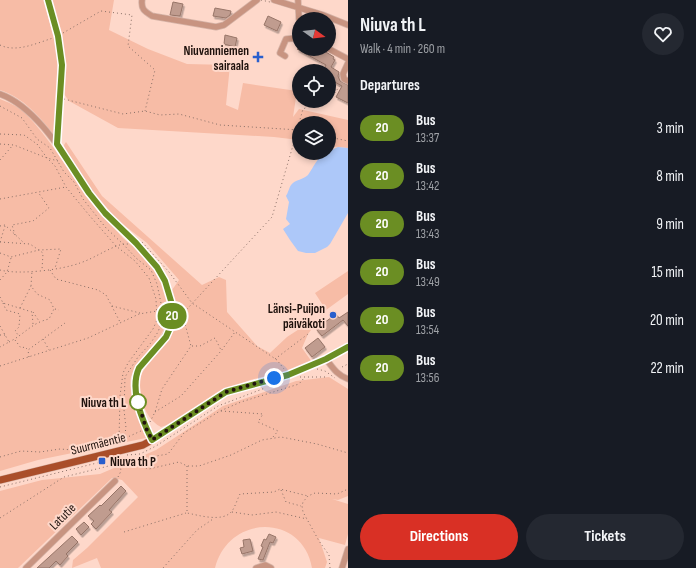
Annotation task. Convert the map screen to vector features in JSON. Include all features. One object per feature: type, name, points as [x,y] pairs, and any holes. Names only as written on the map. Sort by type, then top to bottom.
[{"type":"main road","name":"Suurmäentie","points":[[0,480],[143,445],[226,392],[288,375],[326,359],[348,347]]},
{"type":"street","points":[[48,0],[58,36],[62,65],[57,144]]},
{"type":"street","points":[[142,0],[141,6],[144,11],[152,16],[216,27],[224,25],[257,0]]},
{"type":"street","points":[[274,0],[323,15],[348,25]]},
{"type":"street","points":[[298,0],[298,12]]},
{"type":"street","points":[[285,56],[280,53],[286,39],[292,39]]},
{"type":"street","points":[[336,53],[348,60]]},
{"type":"street","points":[[346,80],[343,74],[348,63]]},
{"type":"street","points":[[0,94],[16,100],[57,144],[89,193],[105,213],[136,243],[157,267],[165,281],[171,301],[172,316],[170,328],[166,337],[139,368],[136,374],[135,384],[136,396],[146,428],[152,440]]},
{"type":"street","points":[[326,359],[335,372],[348,379]]},
{"type":"street","name":"Latutie","points":[[26,568],[115,481]]},
{"type":"street","points":[[342,568],[348,549]]},
{"type":"street","points":[[256,568],[266,565],[271,568]]},
{"type":"path","points":[[0,45],[6,48],[28,47],[58,36],[101,11],[132,15],[128,46],[155,70],[145,111]]},
{"type":"path","points":[[336,92],[346,80]]},
{"type":"path","points":[[60,98],[123,114],[145,111],[160,115],[179,114],[220,125],[261,129],[292,130]]},
{"type":"path","points":[[0,134],[24,135],[37,144],[55,166],[66,187],[116,246],[135,261],[149,278],[156,300],[157,320],[153,329],[128,363],[123,373],[120,396],[119,441],[123,446],[126,428],[124,410],[125,378],[138,357],[150,344],[158,332],[162,321],[162,308],[157,284],[151,270],[136,258],[123,244],[116,246],[79,264],[32,272],[7,272],[0,270]]},
{"type":"path","points":[[336,138],[348,141]]},
{"type":"path","points":[[0,144],[14,145],[59,161]]},
{"type":"path","points":[[0,160],[14,145]]},
{"type":"path","points":[[170,328],[182,313],[272,217],[292,150]]},
{"type":"path","points":[[0,199],[66,187]]},
{"type":"path","points":[[15,234],[12,225],[33,221],[49,208],[38,192]]},
{"type":"path","points":[[0,226],[5,226],[24,244]]},
{"type":"path","points":[[5,226],[0,242],[30,244],[39,250],[43,253],[42,271]]},
{"type":"path","points":[[0,253],[12,257],[39,250],[60,249],[55,268]]},
{"type":"path","points":[[0,280],[7,272],[12,257]]},
{"type":"path","points":[[49,270],[56,279],[102,292],[106,295],[120,323]]},
{"type":"path","points":[[20,308],[31,286],[32,272]]},
{"type":"path","points":[[31,286],[37,294],[50,300],[54,309]]},
{"type":"path","points":[[0,297],[6,310],[20,314],[19,327],[15,331],[19,336]]},
{"type":"path","points":[[3,303],[32,312],[39,322]]},
{"type":"path","points":[[192,303],[275,359],[288,375]]},
{"type":"path","points":[[112,306],[140,314]]},
{"type":"path","points":[[54,309],[59,310]]},
{"type":"path","points":[[0,347],[14,340],[33,325],[49,319],[54,309]]},
{"type":"path","points":[[0,366],[88,338],[140,314],[157,311]]},
{"type":"path","points":[[32,312],[33,325]]},
{"type":"path","points":[[0,458],[21,451],[40,452],[60,449],[73,450],[124,440],[146,428],[155,412],[162,389],[191,346],[182,313]]},
{"type":"path","points":[[28,350],[65,323]]},
{"type":"path","points":[[0,326],[9,342]]},
{"type":"path","points":[[155,412],[181,396],[222,350],[235,332]]},
{"type":"path","points":[[275,359],[308,334]]},
{"type":"path","points":[[0,335],[5,335]]},
{"type":"path","points":[[43,338],[49,350]]},
{"type":"path","points":[[191,346],[200,346],[215,338],[222,350]]},
{"type":"path","points":[[14,340],[21,348],[25,347],[28,350]]},
{"type":"path","points":[[28,350],[29,356]]},
{"type":"path","points":[[342,367],[348,365]]},
{"type":"path","points":[[299,377],[326,377]]},
{"type":"path","points":[[220,411],[263,414],[258,422],[278,431],[272,438]]},
{"type":"path","points":[[133,460],[135,464],[149,469],[179,462],[188,466],[199,466],[231,455],[262,440],[281,437],[318,444],[348,453]]},
{"type":"path","points":[[115,481],[120,476],[121,471],[118,457]]},
{"type":"path","points":[[187,513],[188,466]]},
{"type":"path","points":[[124,532],[187,513],[213,518],[227,516],[231,512],[240,494],[274,492],[280,489],[308,496]]},
{"type":"path","points":[[280,489],[286,502],[302,506]]},
{"type":"path","points":[[330,568],[329,555],[319,541],[303,512],[302,506],[303,502],[308,496],[315,493],[337,494],[348,489]]},
{"type":"path","points":[[231,512],[252,515],[276,512],[307,519]]},
{"type":"path","points":[[162,568],[197,530],[213,518]]},
{"type":"shaded area","points":[[0,0],[44,0],[58,55],[55,136],[30,108],[16,97],[0,90]]},
{"type":"shaded area","points":[[52,0],[114,0],[109,30],[148,49],[187,64],[230,65],[226,105],[238,110],[243,83],[292,90],[292,108],[294,108],[292,116],[292,139],[118,128],[69,101],[64,94],[64,50]]},
{"type":"shaded area","points":[[0,99],[19,108],[34,122],[100,212],[123,238],[152,266],[165,288],[169,306],[167,321],[161,334],[135,369],[131,377],[130,383],[133,399],[146,438],[38,460],[0,471]]},
{"type":"shaded area","points":[[299,109],[330,116],[294,116]]},
{"type":"shaded area","points":[[336,117],[348,120],[348,148],[336,147]]},
{"type":"shaded area","points":[[66,142],[102,196],[202,285],[219,277],[226,280],[227,312],[257,346],[270,353],[287,337],[313,320],[314,326],[308,334],[302,348],[312,362],[291,370],[250,380],[216,393],[170,424],[161,427],[154,422],[143,404],[140,390],[140,379],[145,369],[164,345],[171,333],[174,322],[174,301],[172,290],[179,280],[147,243],[120,222],[93,193],[65,150],[64,145]]},
{"type":"shaded area","points":[[348,271],[348,294],[326,310],[315,293]]},
{"type":"shaded area","points":[[329,377],[348,389],[348,496],[338,500],[332,499],[348,504],[348,534],[345,545],[319,538],[327,562],[325,568],[312,568],[306,550],[295,537],[281,530],[265,527],[249,530],[235,537],[223,550],[215,568],[101,568],[97,558],[72,568],[73,560],[138,497],[122,480],[112,478],[18,568],[0,568],[0,491],[42,480],[100,474],[156,450],[223,406],[296,381]]},
{"type":"water","points":[[336,148],[348,148],[348,213],[327,247],[315,253],[298,251],[283,229],[290,224],[286,219],[289,202],[286,196],[291,185],[308,175],[318,160],[336,160]]},
{"type":"building","points":[[173,2],[183,4],[180,16],[170,15]]},
{"type":"building","points":[[215,8],[231,11],[230,15],[226,18],[213,16]]},
{"type":"building","points":[[268,16],[281,22],[277,31],[264,25]]},
{"type":"building","points":[[225,35],[237,38],[235,47],[224,44]]},
{"type":"building","points":[[310,56],[334,57],[333,59],[335,60],[333,64],[324,64]]},
{"type":"building","points":[[336,70],[339,72],[338,76],[340,81],[348,85],[348,103],[336,97],[342,86],[336,83]]},
{"type":"building","points":[[348,312],[348,326],[343,320],[322,336],[316,329],[336,314],[339,318]]},
{"type":"building","points":[[318,338],[325,347],[312,357],[305,348]]},
{"type":"building","points":[[121,486],[126,491],[109,510],[112,512],[96,529],[91,524],[94,521],[88,516],[100,505],[101,506]]},
{"type":"building","points":[[84,522],[89,527],[81,535],[76,529]]},
{"type":"building","points":[[269,534],[276,537],[273,543],[270,542],[263,560],[258,559],[263,547],[261,546],[264,539],[266,540]]},
{"type":"building","points":[[72,536],[78,542],[66,554],[68,556],[60,565],[56,561],[49,568],[37,568]]},
{"type":"building","points":[[250,539],[253,551],[242,554],[240,548],[244,547],[243,540]]},
{"type":"bus line","name":"20","points":[[48,0],[58,36],[62,65],[57,144],[89,193],[105,213],[136,243],[157,267],[169,291],[172,316],[170,328],[166,337],[139,368],[136,374],[136,396],[146,428],[152,440],[226,392],[288,375],[326,359],[348,347]]},
{"type":"place","name":"Niuvanniemen sairaala","points":[[258,57]]},
{"type":"place","name":"Länsi-Puijon päiväkoti","points":[[333,315]]},
{"type":"place","name":"Niuva th L","points":[[138,402]]},
{"type":"place","name":"Niuva th P","points":[[102,461]]},
{"type":"route","points":[[138,402],[146,428],[152,440],[226,392],[274,378]]}]
